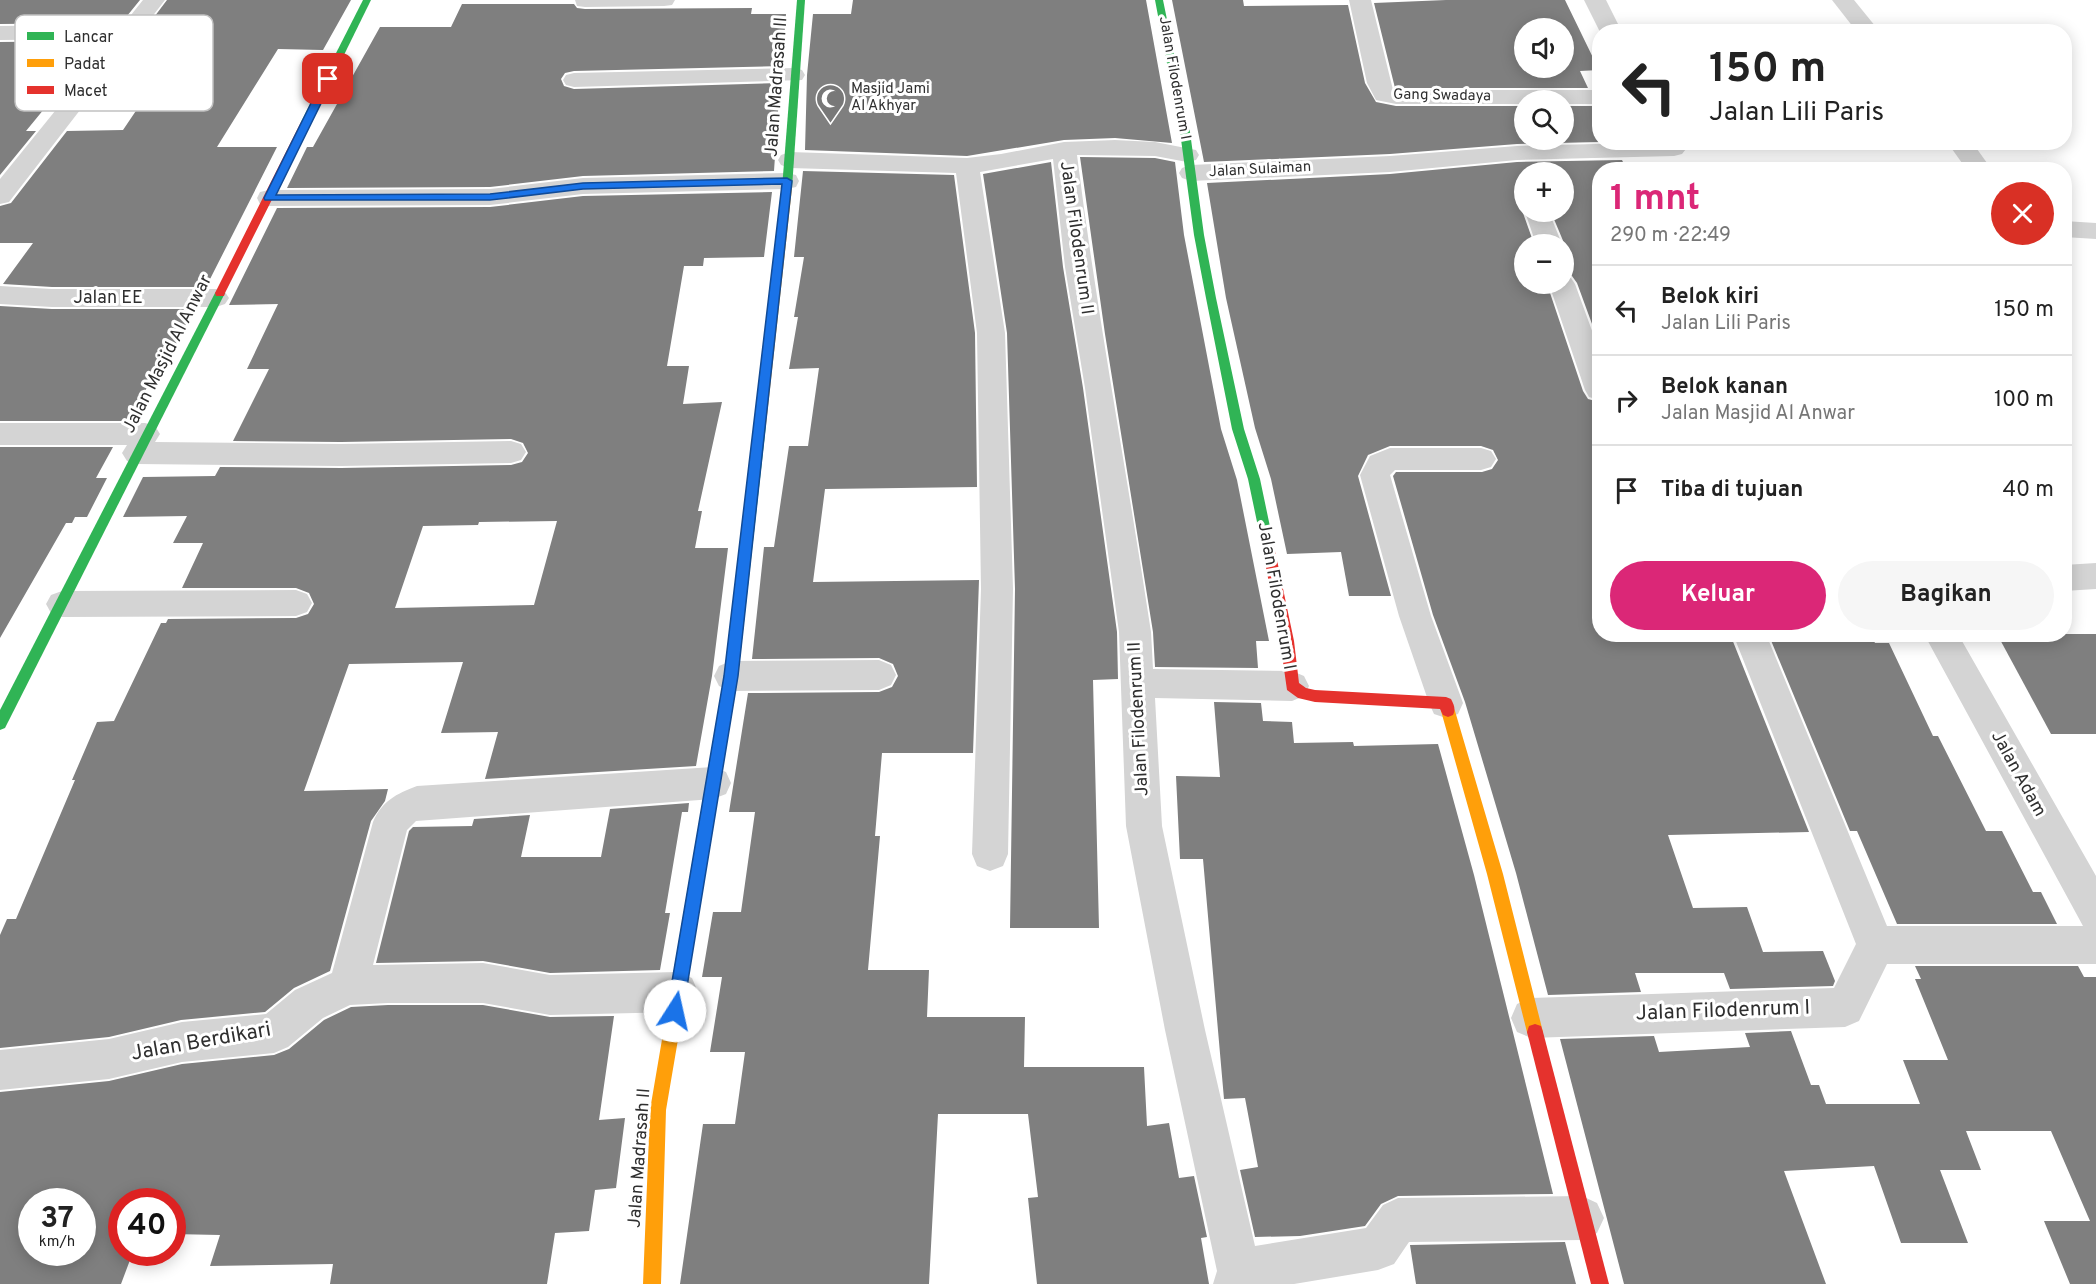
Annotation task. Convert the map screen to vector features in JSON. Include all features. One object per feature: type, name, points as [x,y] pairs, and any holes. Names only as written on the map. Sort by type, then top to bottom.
[{"type":"street","points":[[142,15],[154,0]]},
{"type":"street","name":"Jalan Masjid Al Anwar","points":[[0,724],[141,444],[269,198],[367,0]]},
{"type":"street","points":[[585,1],[664,0]]},
{"type":"street","name":"Jalan Madrasah II","points":[[652,1284],[658,1110],[731,676],[789,170],[801,0]]},
{"type":"street","name":"Jalan Filodenrum I","points":[[1159,0],[1209,287],[1238,429],[1254,479],[1287,641],[1292,686],[1303,694],[1315,696],[1446,703]]},
{"type":"street","name":"Gang Swadaya","points":[[1360,0],[1378,83],[1384,95],[1396,97],[1592,97]]},
{"type":"street","points":[[1595,0],[1607,24]]},
{"type":"street","points":[[1843,0],[1862,24]]},
{"type":"street","points":[[0,33],[15,33]]},
{"type":"street","points":[[574,80],[794,75]]},
{"type":"street","points":[[3,187],[65,111]]},
{"type":"street","name":"Jalan Sulaiman","points":[[269,198],[490,197],[583,186],[789,170],[967,166],[1001,162],[1064,149],[1114,147],[1155,149],[1189,164],[1514,164]]},
{"type":"street","name":"Jalan Filodenrum II","points":[[1064,149],[1078,267],[1099,388],[1135,632],[1144,826],[1237,1277]]},
{"type":"street","name":"Jalan Sulaiman","points":[[1551,162],[1677,154]]},
{"type":"street","points":[[967,166],[991,333],[997,589],[990,854]]},
{"type":"street","points":[[2072,230],[2096,231]]},
{"type":"street","points":[[1565,294],[1592,370]]},
{"type":"street","name":"Jalan EE","points":[[0,295],[52,298],[216,298]]},
{"type":"street","points":[[0,434],[341,455],[511,452]]},
{"type":"street","points":[[1481,459],[1390,459],[1380,464],[1375,476],[1414,616],[1446,703],[1495,874],[1600,1284]]},
{"type":"street","points":[[2072,578],[2096,576]]},
{"type":"street","points":[[62,604],[296,603]]},
{"type":"street","points":[[1752,642],[1876,945],[2096,945]]},
{"type":"street","name":"Jalan Adam","points":[[1944,642],[2096,913]]},
{"type":"street","points":[[731,676],[879,675]]},
{"type":"street","points":[[1137,683],[1292,686]]},
{"type":"street","points":[[348,986],[391,822],[403,809],[417,803],[713,783]]},
{"type":"street","name":"Jalan Filodenrum I","points":[[1531,1018],[1845,1007],[1876,945]]},
{"type":"street","name":"Jalan Berdikari","points":[[0,1070],[109,1059],[182,1042],[274,1033],[309,1004],[348,986],[388,983],[483,983],[550,994],[678,992]]},
{"type":"street","points":[[1237,1277],[1378,1248],[1398,1220],[1582,1218]]},
{"type":"building","points":[[0,0],[140,0],[128,15],[15,15],[15,24],[0,24]]},
{"type":"building","points":[[167,0],[351,0],[323,50],[278,49],[217,147],[277,147],[206,287],[52,287],[3,284],[33,243],[0,243],[0,206],[11,203],[67,131],[123,130],[136,111],[213,111],[213,15],[156,15]]},
{"type":"building","points":[[853,0],[1146,0],[1172,143],[1115,138],[1064,140],[967,156],[805,150],[807,75],[813,14],[851,14]]},
{"type":"building","points":[[1172,0],[1243,0],[1244,6],[1348,5],[1365,83],[1376,102],[1396,106],[1514,106],[1514,144],[1390,154],[1204,162]]},
{"type":"building","points":[[1446,0],[1565,0],[1574,18],[1514,18],[1514,78],[1574,78],[1574,19],[1592,56],[1592,70],[1580,71],[1588,88],[1395,88],[1374,3]]},
{"type":"building","points":[[462,4],[574,4],[577,8],[585,9],[752,8],[751,14],[786,14],[782,66],[574,71],[565,73],[561,79],[564,86],[574,89],[780,83],[774,171],[583,176],[490,187],[287,188],[307,147],[313,147],[380,27],[451,27]]},
{"type":"building","points":[[0,42],[15,42],[15,111],[42,111],[26,131],[36,131],[0,175]]},
{"type":"building","points":[[1574,106],[1592,106],[1592,142],[1574,143]]},
{"type":"building","points":[[1080,157],[1155,158],[1175,162],[1184,235],[1221,429],[1237,480],[1269,641],[1256,641],[1258,668],[1155,667],[1153,632],[1105,334]]},
{"type":"building","points":[[1622,160],[1623,162],[1592,162],[1592,324],[1574,279],[1574,234],[1560,234],[1555,222],[1574,222],[1574,162],[1517,162]]},
{"type":"building","points":[[1051,162],[1063,267],[1083,388],[1117,632],[1118,679],[1093,680],[1099,928],[1010,928],[1015,589],[1007,333],[983,174]]},
{"type":"building","points":[[1514,162],[1514,222],[1526,222],[1530,234],[1514,234],[1514,294],[1550,294],[1583,391],[1588,399],[1592,400],[1592,642],[1733,642],[1809,832],[1668,835],[1693,908],[1747,907],[1763,952],[1823,951],[1835,981],[1833,986],[1730,989],[1724,973],[1635,973],[1641,992],[1548,995],[1516,873],[1465,702],[1433,615],[1393,476],[1396,472],[1482,472],[1492,469],[1498,460],[1493,450],[1481,446],[1390,446],[1368,455],[1358,476],[1391,596],[1349,596],[1341,552],[1287,554],[1271,479],[1255,428],[1226,298],[1207,183],[1390,174]]},
{"type":"building","points":[[803,171],[954,175],[975,333],[977,487],[825,489],[813,582],[979,580],[973,753],[882,753],[875,836],[880,836],[868,970],[929,970],[927,1017],[1025,1017],[1024,1067],[1144,1067],[1147,1126],[1169,1123],[1179,1178],[1194,1176],[1207,1237],[1201,1238],[1209,1284],[1037,1284],[1028,1198],[1038,1197],[1028,1114],[938,1114],[929,1284],[680,1284],[703,1124],[735,1124],[745,1052],[710,1052],[722,977],[702,977],[713,912],[741,912],[755,812],[729,812],[748,693],[879,692],[892,687],[898,676],[893,664],[879,658],[752,659],[764,547],[774,547],[789,446],[808,446],[819,368],[789,369],[798,317],[794,317],[804,257],[794,257]]},
{"type":"building","points":[[772,192],[764,257],[704,258],[703,266],[684,266],[667,366],[689,366],[683,404],[722,402],[698,511],[702,511],[695,548],[728,548],[712,676],[696,766],[485,779],[498,732],[441,733],[463,662],[349,664],[304,791],[388,789],[385,801],[371,821],[330,971],[294,988],[265,1012],[181,1020],[109,1037],[0,1048],[0,935],[7,919],[16,919],[97,722],[114,721],[161,623],[166,623],[168,619],[296,618],[308,614],[314,604],[309,593],[296,588],[182,588],[203,543],[173,543],[187,516],[123,517],[143,477],[215,476],[220,467],[341,468],[511,465],[522,462],[528,453],[523,443],[511,439],[233,441],[269,369],[247,369],[278,304],[229,305],[277,208],[490,207],[583,196]],"holes":[[[557,521],[534,605],[395,608],[423,526],[478,525],[479,522]]]},
{"type":"building","points":[[0,306],[52,309],[194,309],[170,356],[165,356],[128,421],[0,421]]},
{"type":"building","points":[[0,447],[113,447],[96,478],[107,478],[87,517],[75,517],[72,523],[66,523],[0,638]]},
{"type":"building","points":[[2072,634],[2096,634],[2096,734],[2051,734],[2001,642],[2072,642]]},
{"type":"building","points":[[1772,642],[1889,643],[1933,736],[1938,736],[1986,831],[2002,831],[2033,892],[2041,892],[2057,924],[1897,924],[1857,831],[1850,831]]},
{"type":"building","points":[[1214,702],[1261,703],[1263,721],[1292,722],[1294,743],[1353,742],[1354,746],[1438,744],[1474,875],[1553,1194],[1398,1196],[1381,1204],[1365,1226],[1300,1236],[1255,1237],[1240,1170],[1258,1167],[1245,1098],[1224,1099],[1203,859],[1180,859],[1176,776],[1220,777]]},
{"type":"building","points":[[689,803],[688,812],[682,812],[665,913],[670,913],[660,970],[550,973],[483,961],[376,963],[409,831],[413,827],[472,826],[474,819],[530,815],[521,857],[601,857],[610,809]]},
{"type":"building","points":[[1915,966],[2078,966],[2084,977],[2096,977],[2096,1284],[2070,1284],[2044,1221],[2090,1221],[2051,1131],[1966,1131],[1981,1170],[1940,1170],[1968,1243],[1901,1243],[1874,1166],[1784,1171],[1826,1284],[1624,1284],[1560,1039],[1654,1036],[1659,1052],[1750,1047],[1745,1033],[1791,1031],[1811,1085],[1819,1085],[1826,1104],[1920,1104],[1903,1060],[1948,1060],[1915,979],[1921,979]]},
{"type":"building","points":[[388,1005],[483,1005],[550,1017],[614,1016],[599,1120],[625,1118],[616,1188],[595,1190],[589,1231],[555,1233],[547,1284],[330,1284],[333,1264],[210,1266],[220,1235],[186,1234],[186,1188],[108,1188],[108,1266],[128,1266],[121,1284],[0,1284],[0,1092],[109,1081],[182,1064],[274,1055],[289,1049],[324,1020],[351,1007]]},
{"type":"building","points":[[1565,1242],[1576,1284],[1416,1284],[1410,1245]]},
{"type":"traffic: fast","points":[[306,122],[367,0]]},
{"type":"traffic: fast","points":[[787,188],[801,0]]},
{"type":"traffic: fast","points":[[1159,0],[1185,132],[1199,235],[1211,298],[1238,429],[1254,479],[1267,541]]},
{"type":"traffic: fast","points":[[0,724],[220,293]]},
{"type":"traffic: fast","points":[[674,1016],[731,676],[760,425]]},
{"type":"traffic: slow","points":[[760,425],[787,188]]},
{"type":"traffic: slow","points":[[1448,711],[1495,874],[1535,1032]]},
{"type":"traffic: slow","points":[[652,1284],[658,1110],[674,1016]]},
{"type":"traffic: jam","points":[[220,293],[306,122]]},
{"type":"traffic: jam","points":[[1267,541],[1287,641],[1292,686],[1303,694],[1315,696],[1446,703],[1448,711]]},
{"type":"traffic: jam","points":[[1535,1032],[1600,1284]]},
{"type":"place","name":"Masjid Jami Al Akhyar","points":[[830,124]]},
{"type":"route","points":[[328,79],[269,198],[490,197],[583,186],[787,181],[731,676],[675,1011]]}]
